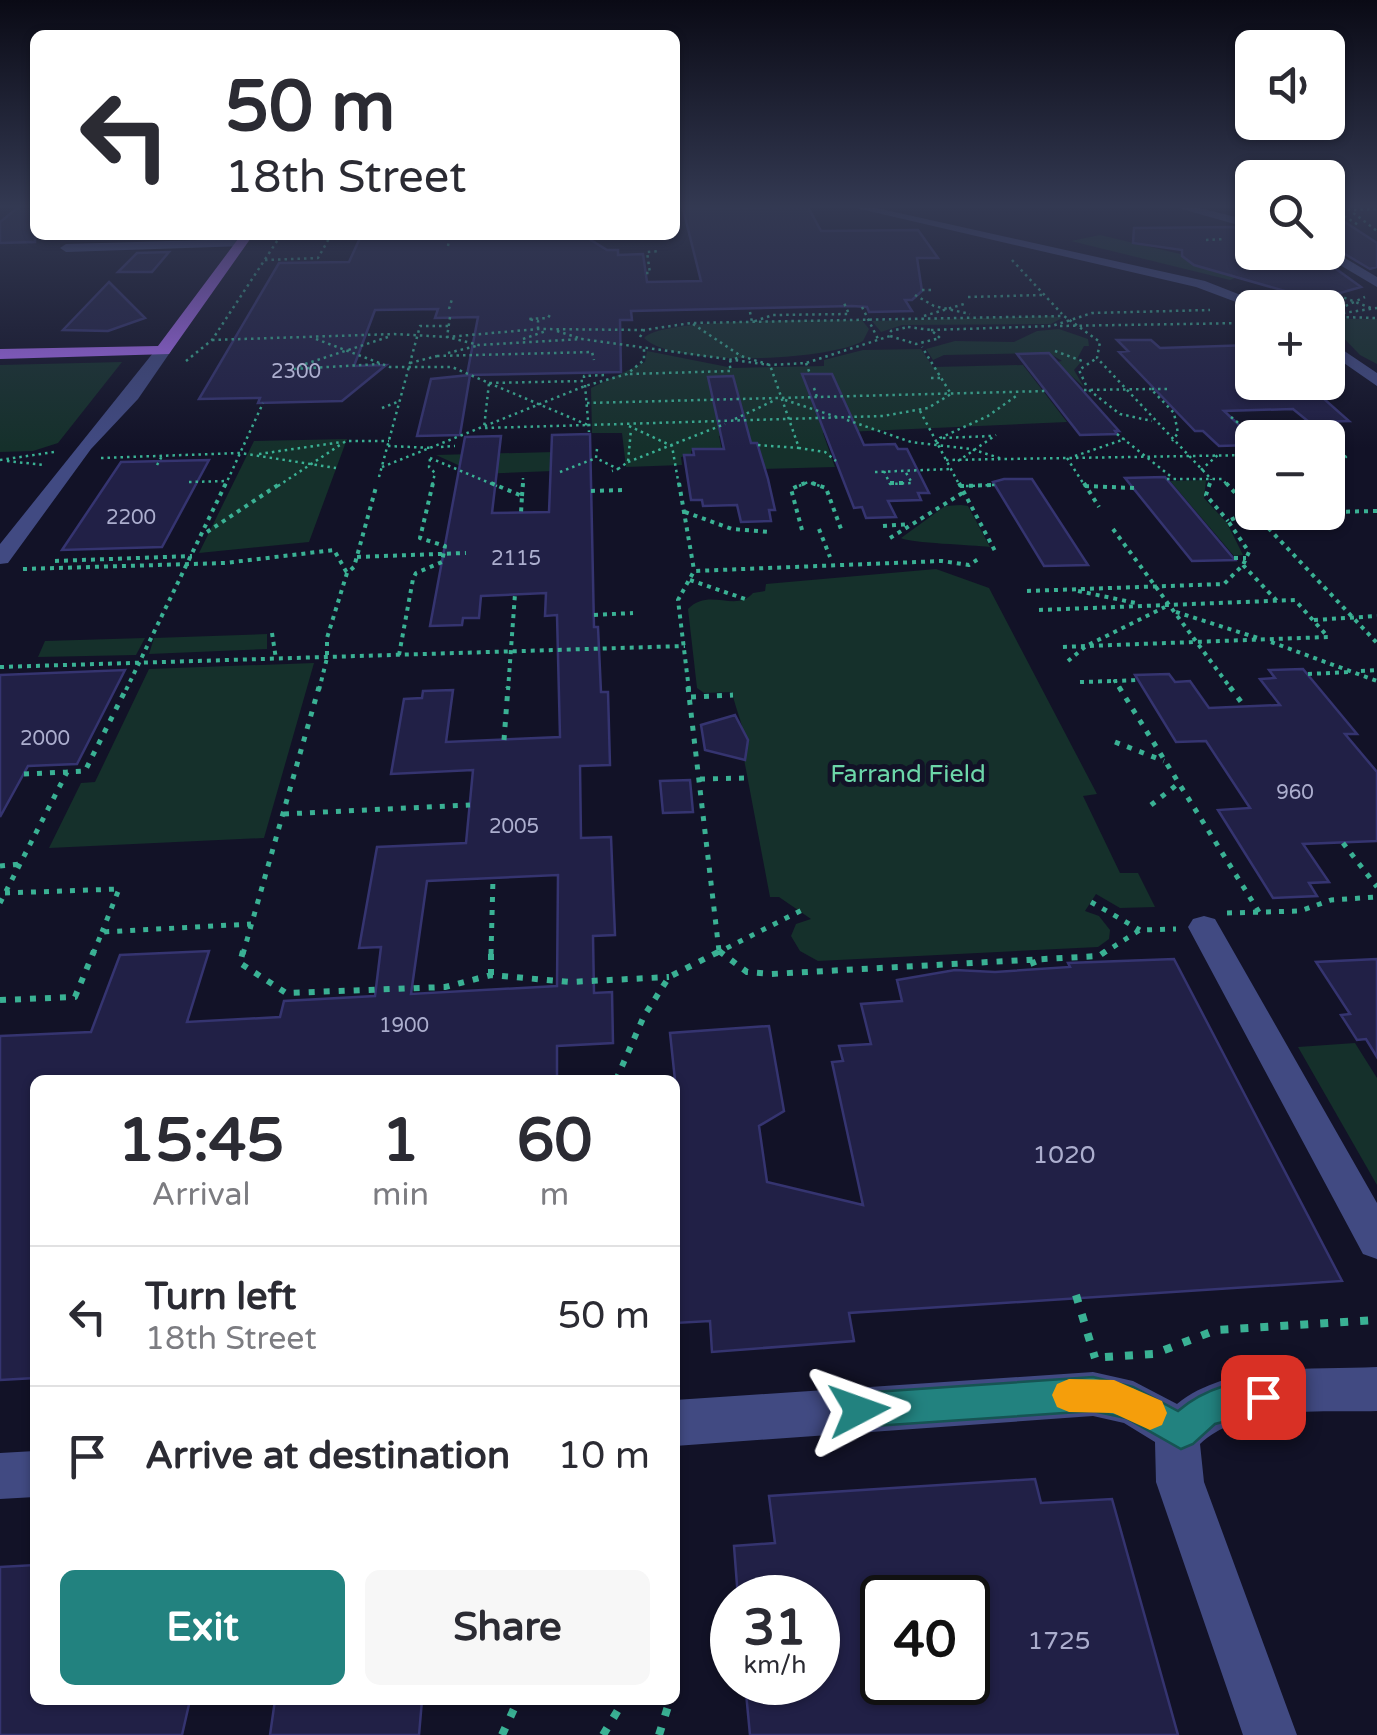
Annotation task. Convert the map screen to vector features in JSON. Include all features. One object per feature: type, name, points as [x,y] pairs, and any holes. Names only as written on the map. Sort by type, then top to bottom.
[{"type":"main road","points":[[0,354],[163,350],[210,286]]},
{"type":"street","points":[[1205,286],[1235,297]]},
{"type":"street","points":[[6,563],[85,445],[132,395],[163,350]]},
{"type":"street","points":[[1345,357],[1373,376]]},
{"type":"street","points":[[1204,928],[1377,1241]]},
{"type":"street","points":[[1270,1735],[1184,1495],[1176,1462],[1181,1432],[1204,1411],[1240,1399],[1377,1389]]},
{"type":"street","points":[[680,1423],[1093,1394],[1133,1403],[1181,1432]]},
{"type":"street","points":[[0,1476],[30,1474]]},
{"type":"path","points":[[186,361],[212,340],[247,286]]},
{"type":"path","points":[[1035,286],[1074,326],[1100,342],[1097,358]]},
{"type":"path","points":[[922,290],[934,290]]},
{"type":"path","points":[[915,295],[948,309],[993,316]]},
{"type":"path","points":[[968,296],[1043,295]]},
{"type":"path","points":[[1345,305],[1377,295]]},
{"type":"path","points":[[1345,299],[1375,309]]},
{"type":"path","points":[[450,308],[452,300]]},
{"type":"path","points":[[752,322],[772,316],[849,314],[844,303]]},
{"type":"path","points":[[916,318],[964,304]]},
{"type":"path","points":[[862,307],[878,339]]},
{"type":"path","points":[[1345,313],[1375,309]]},
{"type":"path","points":[[1052,326],[1084,314],[1216,310]]},
{"type":"path","points":[[750,312],[752,322]]},
{"type":"path","points":[[538,329],[538,321],[528,319],[548,318],[551,313]]},
{"type":"path","points":[[1132,313],[1140,320]]},
{"type":"path","points":[[212,340],[394,334],[447,337],[538,329],[644,330],[691,323],[1064,316]]},
{"type":"path","points":[[1345,317],[1377,318]]},
{"type":"path","points":[[447,337],[450,318]]},
{"type":"path","points":[[691,323],[740,356],[770,366]]},
{"type":"path","points":[[890,336],[891,331],[901,328],[1235,323]]},
{"type":"path","points":[[380,477],[415,336],[420,326],[449,326]]},
{"type":"path","points":[[521,340],[552,329],[582,339]]},
{"type":"path","points":[[623,342],[640,337],[644,330]]},
{"type":"path","points":[[410,366],[479,345],[582,339],[770,366],[806,363],[890,336],[907,343],[940,338],[931,330]]},
{"type":"path","points":[[394,334],[295,368],[380,364],[452,367],[588,425]]},
{"type":"path","points":[[309,336],[380,364]]},
{"type":"path","points":[[447,337],[479,345]]},
{"type":"path","points":[[627,374],[644,360],[640,337]]},
{"type":"path","points":[[922,347],[952,394]]},
{"type":"path","points":[[1055,351],[1085,362]]},
{"type":"path","points":[[437,356],[592,352],[594,360]]},
{"type":"path","points":[[728,362],[740,356]]},
{"type":"path","points":[[1097,358],[1085,362],[1078,370],[1087,388],[1120,414],[1154,421]]},
{"type":"path","points":[[1097,358],[1211,479]]},
{"type":"path","points":[[930,361],[939,360]]},
{"type":"path","points":[[589,432],[584,376],[731,371],[728,362]]},
{"type":"path","points":[[806,363],[810,374]]},
{"type":"path","points":[[770,366],[799,448]]},
{"type":"path","points":[[448,376],[452,367]]},
{"type":"path","points":[[382,467],[613,375]]},
{"type":"path","points":[[931,378],[941,378]]},
{"type":"path","points":[[489,383],[585,384]]},
{"type":"path","points":[[484,428],[489,383]]},
{"type":"path","points":[[814,388],[817,398]]},
{"type":"path","points":[[1087,388],[1167,388]]},
{"type":"path","points":[[1151,389],[1174,413],[1178,433],[1172,441]]},
{"type":"path","points":[[587,403],[1046,391]]},
{"type":"path","points":[[938,441],[988,416],[1021,392]]},
{"type":"path","points":[[484,428],[842,418],[920,411],[942,403],[952,394]]},
{"type":"path","points":[[596,458],[615,470],[779,398],[911,442],[993,436],[958,461]]},
{"type":"path","points":[[382,408],[400,401]]},
{"type":"path","points":[[24,774],[86,771],[204,534],[263,403]]},
{"type":"path","points":[[920,411],[995,550]]},
{"type":"path","points":[[1231,417],[1235,420]]},
{"type":"path","points":[[628,425],[672,446]]},
{"type":"path","points":[[628,425],[628,462]]},
{"type":"path","points":[[1117,434],[1175,480]]},
{"type":"path","points":[[1067,458],[1125,439]]},
{"type":"path","points":[[204,534],[346,441]]},
{"type":"path","points":[[251,455],[346,441],[454,446]]},
{"type":"path","points":[[938,441],[1004,459]]},
{"type":"path","points":[[758,445],[825,452],[836,460]]},
{"type":"path","points":[[672,446],[694,571],[678,600],[718,951],[747,972],[771,974],[1099,956],[1140,930],[1204,928],[1225,913],[1300,911],[1331,900],[1377,897]]},
{"type":"path","points":[[399,655],[413,579],[416,573],[442,562],[446,554],[445,546],[420,538],[434,473],[429,467],[434,447]]},
{"type":"path","points":[[596,458],[597,449]]},
{"type":"path","points":[[44,465],[0,460],[54,452]]},
{"type":"path","points":[[98,458],[240,453],[336,468]]},
{"type":"path","points":[[1202,470],[1220,453]]},
{"type":"path","points":[[946,460],[1235,453]]},
{"type":"path","points":[[157,465],[162,456]]},
{"type":"path","points":[[560,472],[596,458]]},
{"type":"path","points":[[1067,458],[1099,507]]},
{"type":"path","points":[[430,459],[522,496]]},
{"type":"path","points":[[876,472],[950,469]]},
{"type":"path","points":[[884,472],[890,484],[912,483],[905,470]]},
{"type":"path","points":[[521,512],[523,478]]},
{"type":"path","points":[[1167,479],[1222,479],[1235,493]]},
{"type":"path","points":[[1027,591],[1224,584],[1249,552],[1206,495],[1211,479]]},
{"type":"path","points":[[190,482],[227,481]]},
{"type":"path","points":[[802,530],[791,489],[808,482],[826,488],[842,529]]},
{"type":"path","points":[[960,486],[995,484]]},
{"type":"path","points":[[1085,486],[1134,488]]},
{"type":"path","points":[[376,487],[357,557],[347,573],[327,638],[326,658],[240,962],[286,993],[445,987],[491,974],[527,981],[570,982],[669,977],[802,910]]},
{"type":"path","points":[[591,491],[622,490]]},
{"type":"path","points":[[890,538],[964,492]]},
{"type":"path","points":[[1345,512],[1377,511]]},
{"type":"path","points":[[685,512],[732,529],[770,532]]},
{"type":"path","points":[[1228,522],[1235,520]]},
{"type":"path","points":[[883,526],[913,524]]},
{"type":"path","points":[[820,529],[830,557]]},
{"type":"path","points":[[1113,529],[1245,706]]},
{"type":"path","points":[[1270,530],[1377,644]]},
{"type":"path","points":[[6,563],[189,564],[334,550],[347,573]]},
{"type":"path","points":[[357,557],[466,553]]},
{"type":"path","points":[[55,561],[193,556]]},
{"type":"path","points":[[694,571],[942,560],[969,565],[980,558]]},
{"type":"path","points":[[1234,558],[1244,561],[1277,601]]},
{"type":"path","points":[[690,580],[748,600]]},
{"type":"path","points":[[1060,647],[1328,637],[1295,600],[1171,608],[1071,590]]},
{"type":"path","points":[[504,740],[515,594]]},
{"type":"path","points":[[1039,610],[1149,606]]},
{"type":"path","points":[[1068,661],[1086,646],[1171,608],[1377,681]]},
{"type":"path","points":[[594,615],[633,613]]},
{"type":"path","points":[[1314,620],[1377,616]]},
{"type":"path","points":[[272,633],[276,659]]},
{"type":"path","points":[[0,667],[685,646]]},
{"type":"path","points":[[1308,674],[1377,670]]},
{"type":"path","points":[[1080,682],[1138,680]]},
{"type":"path","points":[[1115,681],[1259,912]]},
{"type":"path","points":[[691,697],[733,695]]},
{"type":"path","points":[[1115,742],[1167,762]]},
{"type":"path","points":[[0,903],[67,772]]},
{"type":"path","points":[[700,780],[748,778]]},
{"type":"path","points":[[1151,804],[1179,783]]},
{"type":"path","points":[[284,814],[470,806]]},
{"type":"path","points":[[1343,843],[1377,887]]},
{"type":"path","points":[[0,866],[21,864]]},
{"type":"path","points":[[491,974],[493,878]]},
{"type":"path","points":[[0,1000],[75,997],[119,889],[5,893]]},
{"type":"path","points":[[1091,902],[1140,930]]},
{"type":"path","points":[[102,932],[251,924]]},
{"type":"path","points":[[1032,960],[1037,973]]},
{"type":"path","points":[[618,1075],[644,1016],[669,977]]},
{"type":"path","points":[[1076,1295],[1095,1358]]},
{"type":"path","points":[[1076,1359],[1154,1354],[1216,1330],[1377,1320]]},
{"type":"path","points":[[502,1735],[516,1705]]},
{"type":"path","points":[[602,1735],[621,1705]]},
{"type":"path","points":[[659,1735],[668,1705]]},
{"type":"green space","points":[[1062,318],[1051,324],[902,325],[881,332],[872,321]]},
{"type":"green space","points":[[1345,319],[1377,319],[1377,364],[1360,355],[1345,339]]},
{"type":"green space","points":[[862,320],[869,329],[863,341],[845,348],[786,357],[686,354],[661,348],[644,338],[657,331],[711,323]]},
{"type":"green space","points":[[1059,329],[1088,339],[1089,346],[1084,346],[1077,359],[1081,362],[1074,370],[1084,387],[1056,362],[1062,361],[1049,353],[944,355],[933,360],[926,349],[955,341],[1014,342],[1037,331]]},
{"type":"green space","points":[[921,349],[933,367],[1023,365],[1067,422],[823,433],[835,467],[762,469],[746,435],[719,436],[722,450],[691,451],[691,456],[681,457],[682,465],[626,467],[622,433],[592,433],[591,388],[645,362],[647,351],[733,368],[824,366],[824,360],[863,350]]},
{"type":"green space","points":[[122,362],[58,443],[33,451],[0,452],[0,365]]},
{"type":"green space","points":[[347,439],[309,542],[199,553],[254,441]]},
{"type":"green space","points":[[591,451],[591,456],[553,471],[478,474],[436,455]]},
{"type":"green space","points":[[1206,480],[1204,498],[1227,523],[1243,555],[1234,556],[1170,481]]},
{"type":"green space","points":[[945,506],[968,506],[990,547],[901,538]]},
{"type":"green space","name":"Farrand Field","points":[[936,569],[989,588],[1097,794],[1083,796],[1120,873],[1138,873],[1155,907],[1120,908],[1096,894],[1085,911],[1099,916],[1110,930],[1109,939],[1098,947],[818,961],[800,951],[791,936],[796,924],[811,919],[779,897],[770,897],[744,759],[742,725],[732,692],[704,693],[697,688],[688,609],[705,600],[746,599],[765,591],[766,584]]},
{"type":"green space","points":[[267,634],[267,649],[149,654],[154,638]]},
{"type":"green space","points":[[145,638],[136,655],[38,657],[45,641]]},
{"type":"green space","points":[[314,663],[264,838],[49,848],[81,783],[95,782],[149,669]]},
{"type":"green space","points":[[1355,1043],[1377,1078],[1377,1185],[1298,1047]]},
{"type":"building","points":[[105,286],[113,286],[145,318],[108,331],[63,330]]},
{"type":"building","points":[[265,286],[921,286],[922,291],[912,300],[905,300],[912,311],[869,312],[867,307],[852,306],[631,311],[632,320],[620,320],[621,372],[467,375],[478,317],[435,318],[438,309],[375,310],[354,366],[386,365],[342,401],[258,403],[260,398],[199,399]]},
{"type":"building","points":[[1267,286],[1360,286],[1345,292],[1281,290]]},
{"type":"building","points":[[1117,340],[1151,340],[1160,348],[1235,346],[1235,400],[1325,400],[1349,421],[1307,420],[1293,409],[1224,411],[1235,421],[1235,446],[1219,446],[1203,431],[1195,431],[1119,352],[1128,351]]},
{"type":"building","points":[[1049,353],[1119,431],[1115,431],[1117,434],[1080,435],[1017,354]]},
{"type":"building","points":[[802,374],[832,374],[864,445],[895,444],[898,449],[907,449],[929,493],[918,493],[921,500],[888,501],[896,517],[866,518],[862,507],[854,508]]},
{"type":"building","points":[[470,375],[460,435],[417,436],[431,379]]},
{"type":"building","points":[[733,376],[751,443],[757,443],[768,479],[775,510],[769,510],[771,521],[741,522],[737,505],[703,506],[702,500],[691,500],[684,455],[694,455],[693,449],[724,449],[708,377]]},
{"type":"building","points":[[590,434],[594,627],[598,627],[601,692],[608,692],[610,765],[580,766],[581,838],[611,837],[615,935],[593,936],[594,993],[612,992],[613,1043],[557,1046],[557,1075],[30,1075],[30,1378],[0,1380],[0,1036],[91,1032],[120,955],[209,951],[187,1022],[280,1017],[284,1001],[375,996],[381,947],[359,948],[377,847],[466,843],[473,770],[391,774],[404,699],[422,698],[423,691],[453,690],[446,742],[560,737],[557,615],[545,616],[546,593],[481,596],[479,618],[463,618],[462,625],[430,626],[465,437],[501,436],[492,513],[549,512],[552,435]],"holes":[[[558,875],[557,986],[411,994],[427,881]]]},
{"type":"building","points":[[209,460],[162,547],[62,550],[121,462]]},
{"type":"building","points":[[1165,477],[1235,560],[1192,561],[1125,478]]},
{"type":"building","points":[[1032,479],[1088,565],[1044,566],[993,482]]},
{"type":"building","points":[[1303,669],[1357,734],[1345,734],[1377,772],[1377,841],[1303,844],[1329,882],[1309,883],[1317,896],[1273,898],[1218,810],[1250,808],[1206,741],[1176,742],[1135,675],[1169,674],[1175,682],[1190,681],[1209,708],[1280,705],[1260,679],[1275,678],[1269,670]]},
{"type":"building","points":[[125,670],[77,764],[28,766],[0,817],[0,675]]},
{"type":"building","points":[[735,715],[748,740],[745,760],[705,750],[701,725]]},
{"type":"building","points":[[690,780],[693,812],[663,813],[660,781]]},
{"type":"building","points":[[1174,959],[1342,1281],[849,1313],[854,1341],[712,1352],[710,1321],[680,1323],[680,1075],[674,1075],[670,1033],[769,1026],[784,1111],[759,1126],[767,1182],[863,1205],[832,1062],[843,1061],[839,1046],[871,1044],[861,1004],[902,1001],[897,980],[955,970],[995,972],[1070,967],[1068,963]]},
{"type":"building","points":[[1377,959],[1377,1057],[1366,1039],[1357,1040],[1341,1015],[1350,1014],[1316,962]]},
{"type":"building","points":[[1035,1479],[1041,1503],[1112,1499],[1178,1735],[750,1735],[747,1705],[840,1705],[840,1575],[736,1575],[734,1546],[775,1543],[769,1496]]},
{"type":"building","points":[[30,1565],[30,1705],[189,1705],[182,1735],[0,1735],[0,1567]]},
{"type":"building","points":[[274,1705],[422,1705],[419,1735],[270,1735]]},
{"type":"slow traffic","points":[[1069,1395],[1114,1397],[1150,1413]]},
{"type":"route","points":[[859,1410],[1093,1394],[1133,1403],[1181,1432],[1204,1411],[1240,1399],[1263,1397]]}]
